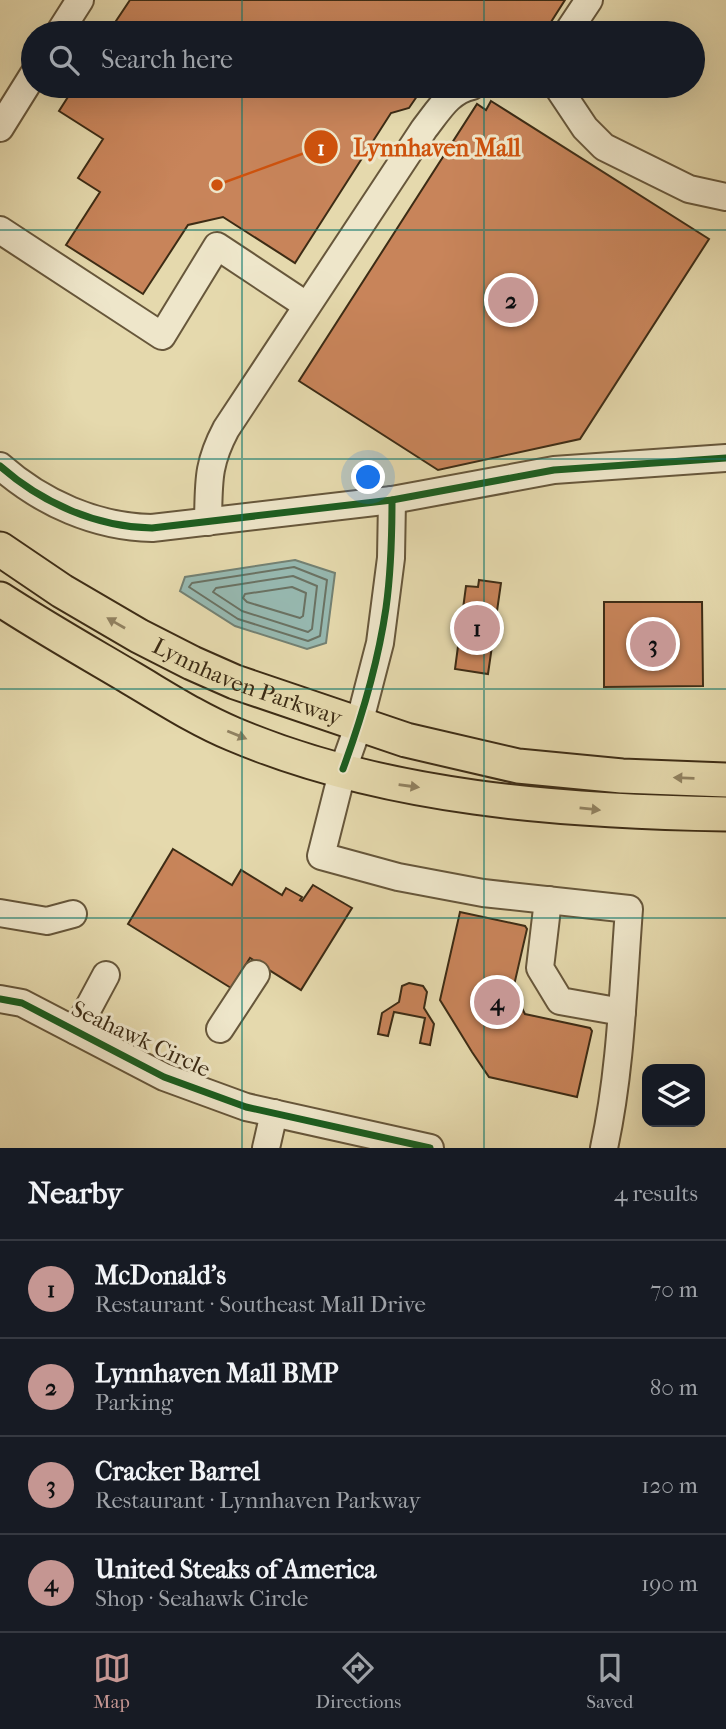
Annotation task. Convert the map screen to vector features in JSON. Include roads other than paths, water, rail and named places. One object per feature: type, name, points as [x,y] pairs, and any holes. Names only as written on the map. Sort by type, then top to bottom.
[{"type":"main road","name":"Lynnhaven Parkway","points":[[0,549],[62,591],[192,663],[235,682],[406,740],[518,766],[622,776],[726,780]]},
{"type":"main road","name":"Lynnhaven Parkway","points":[[0,598],[65,641],[175,706],[244,738],[282,752],[396,784],[483,798],[618,812],[726,814]]},
{"type":"street","points":[[67,21],[80,0]]},
{"type":"street","points":[[575,21],[589,0]]},
{"type":"street","points":[[0,128],[21,94]]},
{"type":"street","points":[[208,522],[209,470],[215,450],[226,429],[306,305],[424,129],[448,98]]},
{"type":"street","points":[[566,98],[585,128],[604,147],[689,189],[726,197]]},
{"type":"street","points":[[0,230],[162,336],[217,246],[306,305]]},
{"type":"street","points":[[0,466],[43,497],[101,523],[126,528],[152,528],[392,500],[554,470],[726,458]]},
{"type":"street","points":[[392,500],[391,558],[380,643],[321,856],[398,877],[483,892],[629,909],[622,1012],[610,1120],[604,1148]]},
{"type":"street","points":[[548,900],[540,968],[560,1001],[622,1012]]},
{"type":"street","points":[[0,913],[47,921],[73,914]]},
{"type":"street","points":[[220,1029],[256,974]]},
{"type":"street","points":[[76,1031],[106,975]]},
{"type":"street","name":"Seahawk Circle","points":[[0,999],[22,1003],[164,1077],[246,1107],[430,1148]]},
{"type":"street","points":[[266,1148],[274,1113]]},
{"type":"water","points":[[295,560],[335,573],[326,643],[307,649],[235,626],[180,591],[185,577]]},
{"type":"place","name":"Lynnhaven Mall","points":[[217,185]]},
{"type":"place","name":"Lynnhaven Mall BMP","points":[[511,300]]},
{"type":"place","name":"McDonald's","points":[[477,628]]},
{"type":"place","name":"Cracker Barrel","points":[[653,644]]},
{"type":"place","name":"United Steaks of America","points":[[497,1002]]}]
